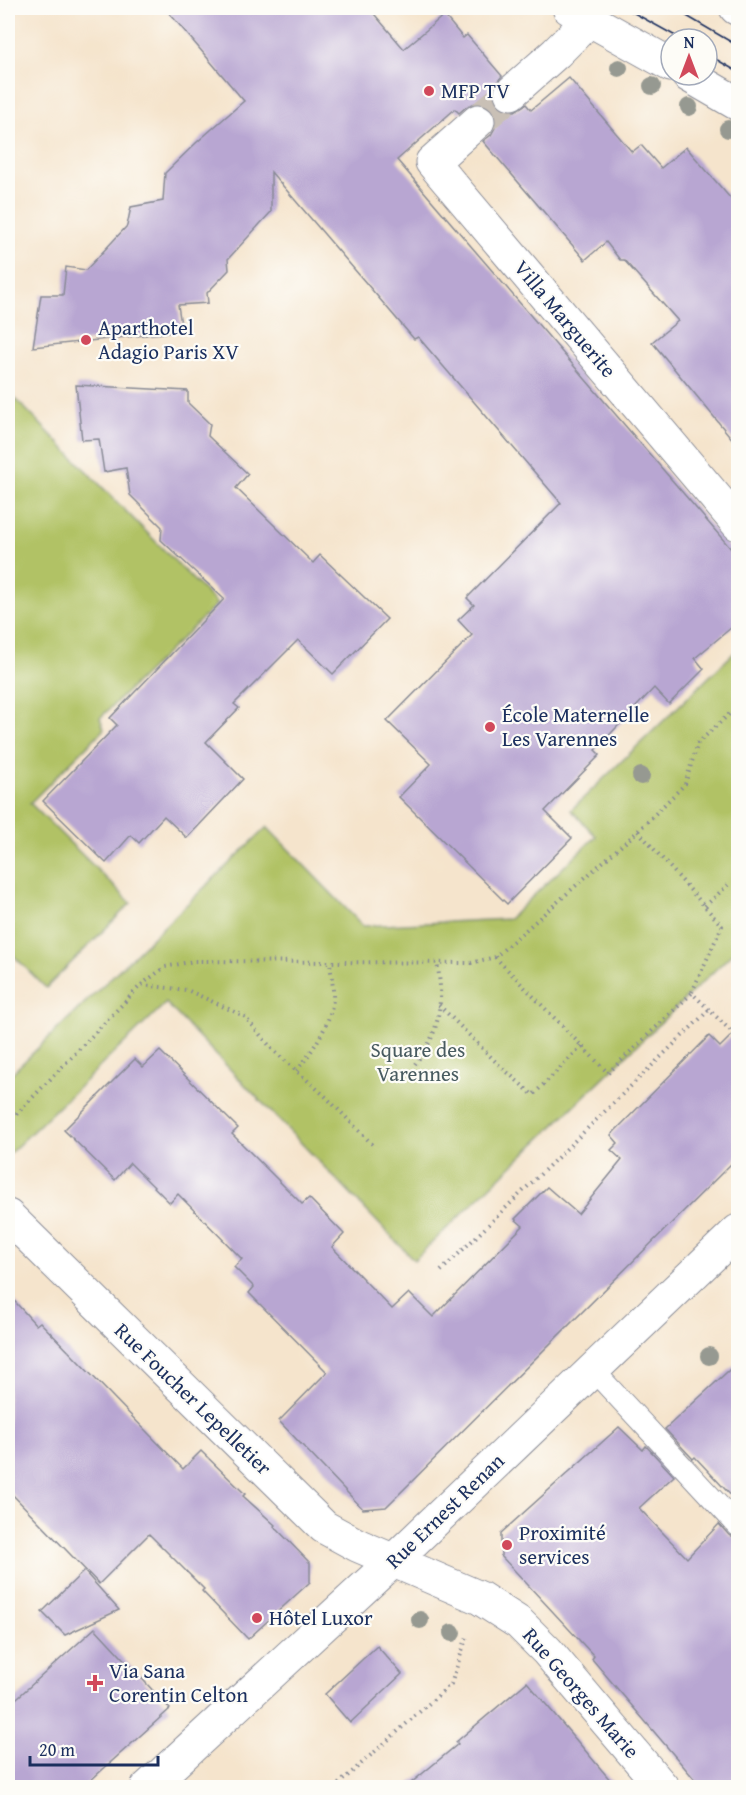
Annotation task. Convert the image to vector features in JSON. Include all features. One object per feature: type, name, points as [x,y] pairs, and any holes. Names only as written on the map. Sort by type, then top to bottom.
[{"type":"street","points":[[511,93],[556,53],[579,13],[659,59]]},
{"type":"street","points":[[709,87],[738,104]]},
{"type":"street","name":"Villa Marguerite","points":[[478,121],[432,162],[738,524]]},
{"type":"street","name":"Rue Foucher Lepelletier","points":[[8,1216],[324,1527],[357,1545],[394,1560]]},
{"type":"street","name":"Rue Ernest Renan","points":[[147,1788],[394,1560],[738,1231]]},
{"type":"street","name":"Rue Georges Marie","points":[[394,1560],[480,1598],[519,1623],[548,1652],[663,1788]]},
{"type":"lane","points":[[593,1370],[738,1526]]},
{"type":"path","points":[[8,1123],[141,985],[165,967],[194,961],[471,963],[495,957],[638,831],[685,784],[698,743],[738,706]]},
{"type":"path","points":[[495,957],[608,1073],[692,993],[722,926],[638,831]]},
{"type":"path","points":[[705,906],[728,885]]},
{"type":"path","points":[[297,1071],[317,1044],[327,1025],[333,998],[330,962]]},
{"type":"path","points":[[415,1064],[430,1040],[439,1015],[440,981],[437,963]]},
{"type":"path","points":[[141,985],[187,990],[244,1016],[274,1051],[325,1096],[373,1145]]},
{"type":"path","points":[[692,993],[734,1034]]},
{"type":"path","points":[[439,1005],[498,1064],[533,1095],[582,1046]]},
{"type":"path","points":[[441,1271],[709,1010]]},
{"type":"path","points":[[334,1788],[451,1684],[469,1630]]},
{"type":"green space","points":[[8,391],[217,604],[100,718],[104,729],[30,803],[131,903],[46,988],[8,950]]},
{"type":"green space","name":"Square des Varennes","points":[[738,649],[738,742],[733,748],[738,755],[738,948],[414,1260],[166,1003],[8,1155],[8,1077],[267,827],[363,926],[509,919],[596,836],[571,810]]},
{"type":"building","points":[[165,8],[369,8],[404,49],[444,15],[463,38],[467,35],[502,76],[493,87],[493,96],[497,105],[505,111],[515,111],[526,104],[531,110],[569,78],[632,152],[641,145],[661,168],[686,147],[738,207],[738,446],[652,342],[678,321],[606,242],[585,260],[483,141],[491,135],[496,126],[496,117],[492,108],[483,103],[475,103],[459,113],[455,109],[397,160],[738,557],[738,622],[695,658],[704,669],[669,704],[654,688],[595,750],[600,755],[545,811],[572,838],[507,904],[399,797],[431,764],[387,721],[472,635],[458,620],[474,605],[467,598],[561,503],[418,337],[414,339],[271,172],[271,212],[228,259],[229,270],[207,293],[208,303],[178,305],[182,331],[33,347],[41,295],[63,295],[66,267],[86,270],[127,226],[131,207],[163,201],[165,173],[244,101]]},
{"type":"building","points":[[76,385],[188,391],[188,403],[210,424],[208,436],[248,474],[236,488],[313,563],[320,555],[387,619],[333,674],[298,640],[234,704],[239,708],[206,742],[243,779],[187,838],[164,816],[139,843],[131,835],[106,863],[43,801],[117,725],[110,718],[224,599],[161,540],[162,527],[130,495],[126,468],[104,472],[99,439],[82,440]]},
{"type":"building","points":[[738,1029],[738,1157],[386,1507],[363,1509],[279,1421],[327,1372],[249,1293],[254,1287],[234,1267],[242,1259],[178,1194],[170,1203],[130,1163],[115,1180],[64,1130],[135,1059],[143,1067],[160,1051],[238,1128],[232,1134],[302,1204],[309,1198],[344,1234],[332,1247],[392,1309],[409,1293],[433,1317],[523,1226],[515,1219],[547,1187],[578,1214],[622,1160],[611,1150],[618,1143],[611,1135],[709,1036],[720,1047]]},
{"type":"building","points":[[8,1294],[36,1325],[40,1322],[183,1469],[201,1451],[310,1563],[310,1582],[248,1639],[202,1591],[204,1589],[149,1534],[99,1584],[8,1490]]},
{"type":"building","points":[[738,1362],[738,1503],[665,1429]]},
{"type":"building","points":[[619,1427],[643,1450],[646,1446],[674,1476],[639,1508],[687,1558],[719,1524],[729,1535],[738,1538],[738,1788],[702,1788],[592,1659],[594,1656],[501,1556],[501,1533]]},
{"type":"building","points":[[84,1571],[119,1610],[65,1635],[42,1612]]},
{"type":"building","name":"Via Sana Corentin Celton","points":[[95,1628],[170,1709],[82,1788],[8,1788],[8,1706]]},
{"type":"building","points":[[377,1646],[402,1674],[350,1723],[325,1694]]},
{"type":"building","points":[[527,1682],[617,1788],[405,1788],[458,1744],[456,1742]]},
{"type":"tunnel","points":[[478,121],[511,93]]},
{"type":"tram line","points":[[625,8],[659,27]]},
{"type":"tram line","points":[[673,8],[738,46]]},
{"type":"tram line","points":[[719,61],[738,72]]},
{"type":"place","name":"MFP TV","points":[[429,91]]},
{"type":"place","name":"Aparthotel Adagio Paris XV","points":[[86,340]]},
{"type":"place","name":"École Maternelle Les Varennes","points":[[490,727]]},
{"type":"place","name":"Proximité services","points":[[507,1545]]},
{"type":"place","name":"Hôtel Luxor","points":[[257,1618]]},
{"type":"place","name":"Via Sana Corentin Celton","points":[[95,1683]]}]
